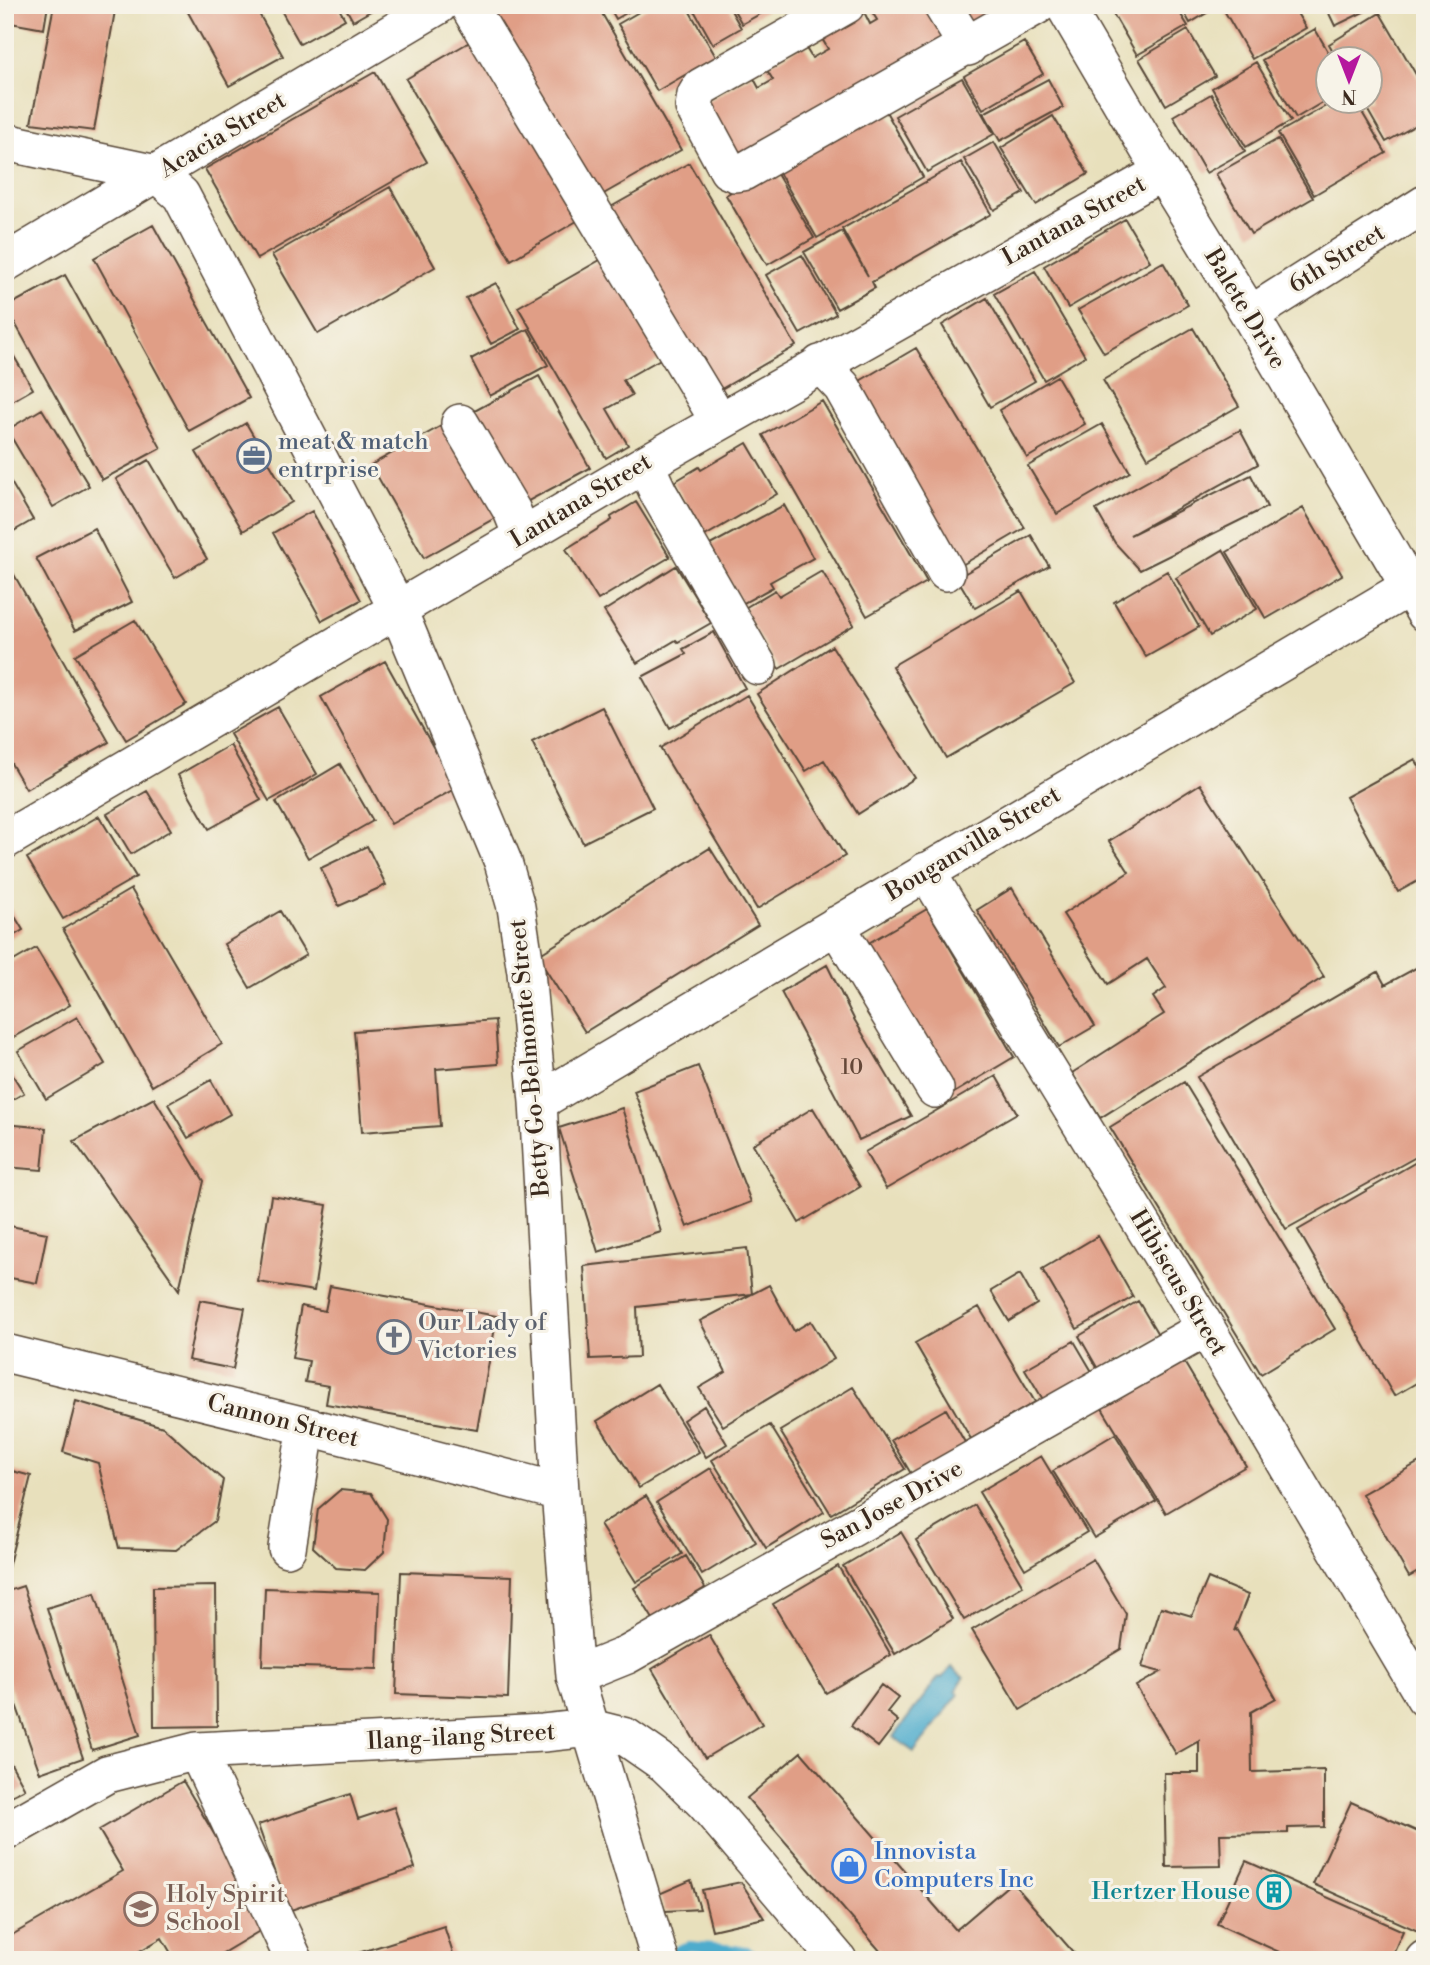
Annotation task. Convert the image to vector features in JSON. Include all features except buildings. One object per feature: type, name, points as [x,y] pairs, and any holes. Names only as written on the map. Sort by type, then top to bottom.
[{"type":"street","name":"Acacia Street","points":[[5,263],[439,5]]},
{"type":"street","points":[[468,5],[719,421]]},
{"type":"street","points":[[846,5],[701,87],[694,107],[728,170],[743,172],[1038,5]]},
{"type":"street","points":[[943,5],[968,47]]},
{"type":"street","name":"Balete Drive","points":[[1064,5],[1417,600]]},
{"type":"street","points":[[5,142],[157,174]]},
{"type":"street","name":"Lantana Street","points":[[5,840],[719,421],[1162,172]]},
{"type":"street","name":"Betty Go-Belmonte Street","points":[[157,174],[181,195],[196,221],[398,610],[503,862],[516,907],[526,972],[538,1102],[560,1492],[575,1676],[656,1944]]},
{"type":"street","name":"6th Street","points":[[1250,315],[1425,204]]},
{"type":"street","points":[[820,364],[842,387],[946,572]]},
{"type":"street","points":[[460,423],[512,511],[522,536]]},
{"type":"street","points":[[645,464],[659,494],[758,666]]},
{"type":"street","name":"Bouganvilla Street","points":[[538,1102],[926,871],[1417,600]]},
{"type":"street","name":"Hibiscus Street","points":[[926,871],[1206,1328],[1425,1698]]},
{"type":"street","points":[[836,925],[934,1089]]},
{"type":"street","name":"San Jose Drive","points":[[575,1676],[627,1655],[1206,1328]]},
{"type":"street","name":"Cannon Street","points":[[5,1353],[560,1492]]},
{"type":"street","points":[[287,1548],[303,1448],[309,1427]]},
{"type":"street","name":"Ilang-ilang Street","points":[[5,1832],[107,1774],[197,1751],[543,1733],[590,1728],[626,1737],[665,1763],[705,1803],[838,1960]]},
{"type":"street","points":[[197,1751],[294,1960]]},
{"type":"water","points":[[951,1667],[964,1678],[955,1691],[959,1694],[914,1752],[893,1737],[939,1677],[942,1678]]},
{"type":"waterway","points":[[665,1955],[689,1946],[747,1951],[760,1960]]},
{"type":"place","name":"meat & match entrprise","points":[[254,456]]},
{"type":"place","name":"Our Lady of Victories","points":[[394,1337]]},
{"type":"place","name":"Innovista Computers Inc","points":[[849,1866]]},
{"type":"place","name":"Hertzer House","points":[[1274,1892]]},
{"type":"place","name":"Holy Spirit School","points":[[141,1909]]}]
